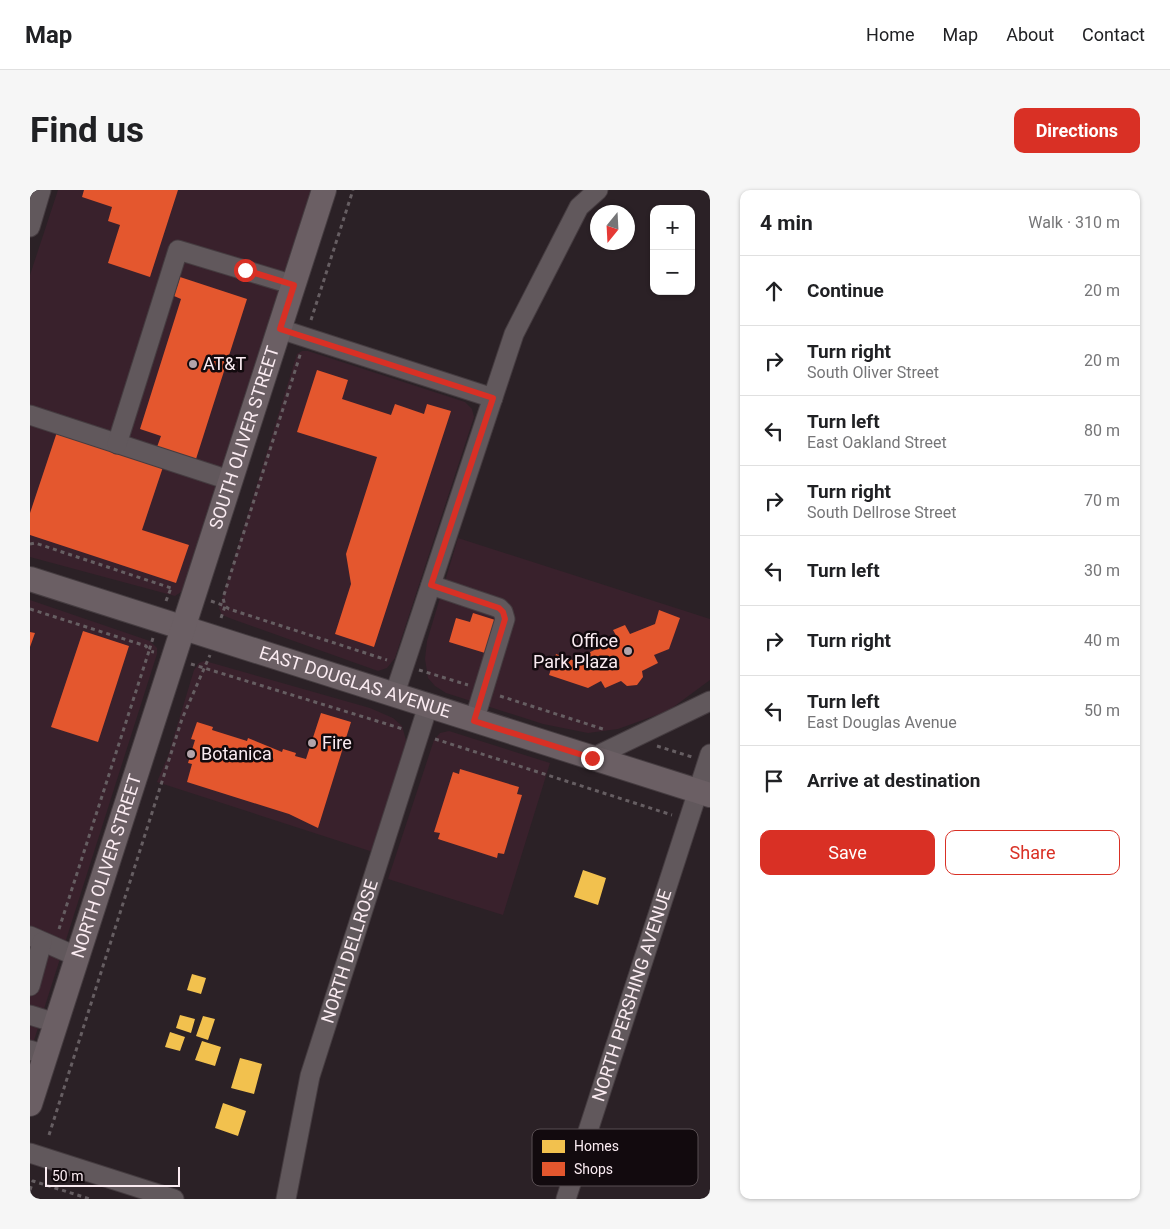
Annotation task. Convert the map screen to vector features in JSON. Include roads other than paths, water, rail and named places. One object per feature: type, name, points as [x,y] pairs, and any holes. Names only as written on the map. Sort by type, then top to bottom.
[{"type":"main road","name":"SOUTH OLIVER STREET","points":[[185,628],[324,190]]},
{"type":"main road","name":"EAST DOUGLAS AVENUE","points":[[30,581],[185,628],[704,793]]},
{"type":"main road","name":"NORTH OLIVER STREET","points":[[30,1104],[38,1053],[56,1023],[185,628]]},
{"type":"street","points":[[30,227],[41,190]]},
{"type":"street","points":[[394,696],[514,334],[579,208],[598,190]]},
{"type":"street","points":[[117,444],[178,250],[294,285]]},
{"type":"street","points":[[280,329],[493,398]]},
{"type":"street","points":[[30,415],[232,481]]},
{"type":"street","points":[[431,585],[499,608],[503,612],[505,619],[474,721]]},
{"type":"street","points":[[592,758],[710,701]]},
{"type":"street","name":"NORTH DELLROSE","points":[[286,1199],[310,1076],[428,706]]},
{"type":"street","name":"NORTH PERSHING AVENUE","points":[[590,1129],[704,793],[710,754]]},
{"type":"street","points":[[30,986],[42,942],[78,957]]},
{"type":"street","points":[[30,1015],[56,1023]]},
{"type":"street","points":[[30,1153],[174,1199]]},
{"type":"street","name":"NORTH PERSHING AVENUE","points":[[566,1199],[570,1186]]},
{"type":"place","name":"AT&T","points":[[193,364]]},
{"type":"place","name":"Office Park Plaza","points":[[628,651]]},
{"type":"place","name":"Fire","points":[[312,743]]},
{"type":"place","name":"Botanica","points":[[191,754]]}]
